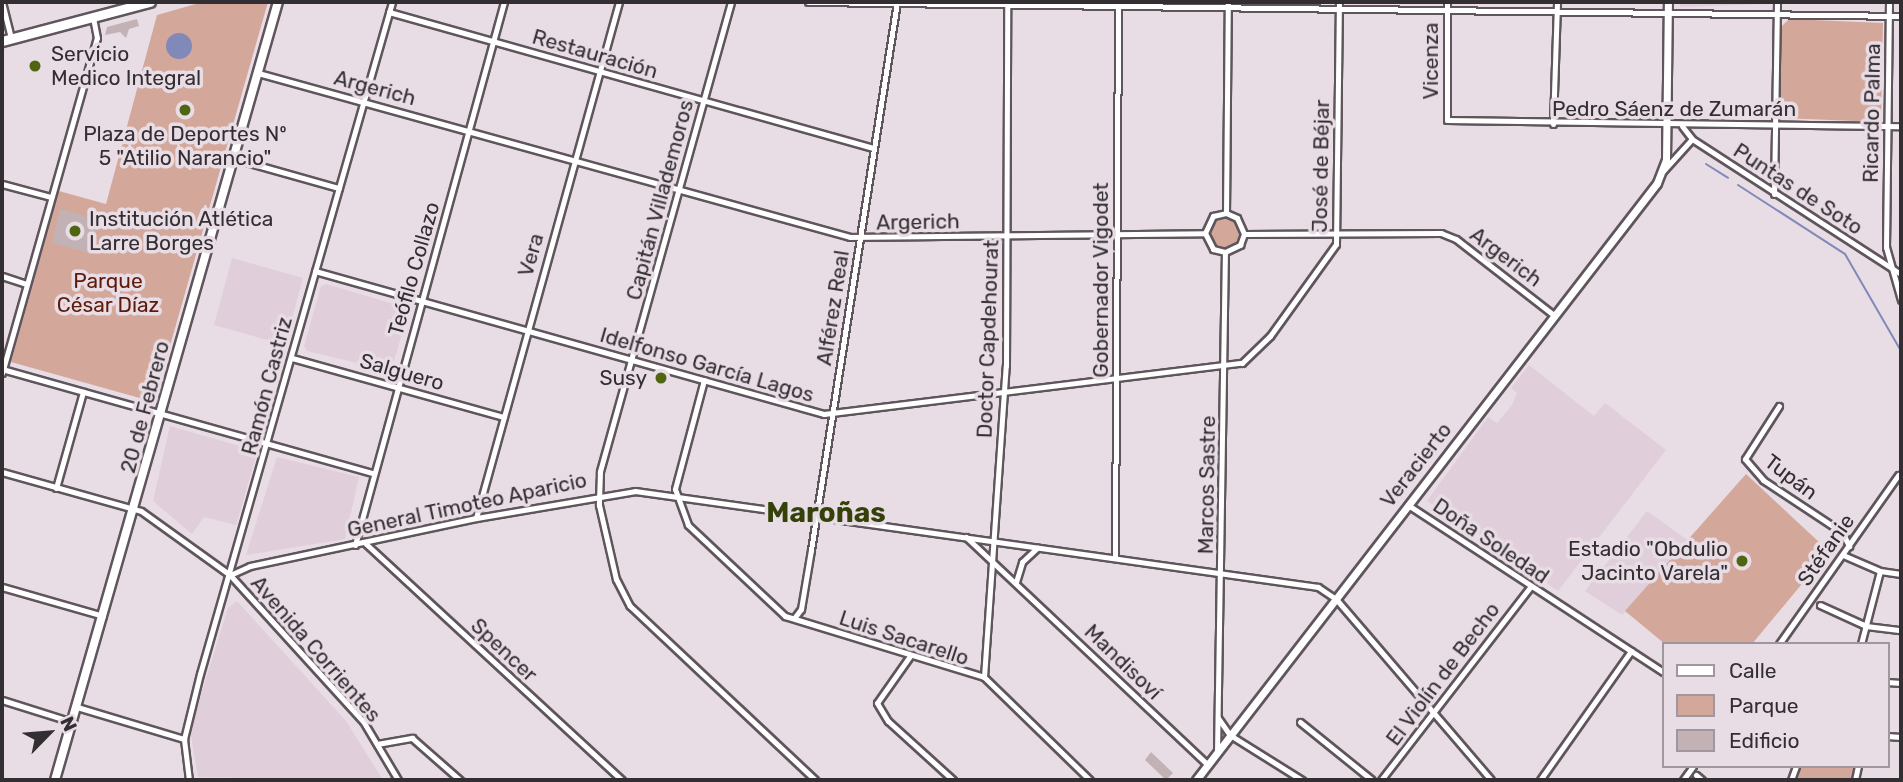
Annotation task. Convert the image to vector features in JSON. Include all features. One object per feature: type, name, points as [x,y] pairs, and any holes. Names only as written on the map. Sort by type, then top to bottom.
[{"type":"main road","points":[[5,39],[150,2]]},
{"type":"main road","name":"20 de Febrero","points":[[55,780],[135,509],[278,2]]},
{"type":"street","points":[[2,2],[5,39]]},
{"type":"street","points":[[110,2],[113,12]]},
{"type":"street","name":"Ramón Castriz","points":[[189,780],[184,739],[392,2]]},
{"type":"street","name":"Teófilo Collazo","points":[[355,545],[504,2]]},
{"type":"street","name":"Vera","points":[[476,518],[619,2]]},
{"type":"street","name":"Capitán Villademoros","points":[[731,2],[678,189],[598,494],[611,563],[630,606],[815,780]]},
{"type":"street","points":[[807,2],[1118,5],[1228,10],[1558,15],[1901,16]]},
{"type":"street","points":[[1226,213],[1228,2]]},
{"type":"street","name":"José de Béjar","points":[[1224,365],[1248,360],[1270,336],[1333,253],[1336,232],[1339,2]]},
{"type":"street","name":"Vicenza","points":[[1447,2],[1447,120]]},
{"type":"street","points":[[1553,124],[1558,2]]},
{"type":"street","points":[[1663,171],[1668,2]]},
{"type":"street","points":[[1774,194],[1778,125],[1777,2]]},
{"type":"street","name":"Ricardo Palma","points":[[1889,2],[1889,266],[1901,300]]},
{"type":"street","name":"Alférez Real","points":[[794,617],[801,609],[897,3]]},
{"type":"street","name":"Doctor Capdehourat","points":[[984,677],[1004,391],[1007,4]]},
{"type":"street","name":"Gobernador Vigodet","points":[[1115,558],[1118,5]]},
{"type":"street","name":"Restauración","points":[[389,12],[873,148]]},
{"type":"street","points":[[93,18],[97,38],[2,371],[373,473]]},
{"type":"street","name":"Argerich","points":[[258,72],[860,239],[1205,233]]},
{"type":"street","name":"Pedro Sáenz de Zumarán","points":[[1447,120],[1665,126],[1901,127]]},
{"type":"street","name":"Puntas de Soto","points":[[1682,126],[1692,139],[1901,274]]},
{"type":"street","name":"Veracierto","points":[[1196,780],[1555,316],[1663,171],[1692,139]]},
{"type":"street","points":[[232,158],[339,188]]},
{"type":"street","points":[[2,184],[51,197]]},
{"type":"street","points":[[1226,213],[1241,222],[1244,234],[1240,245],[1225,252],[1213,249],[1205,233],[1209,221],[1226,213]]},
{"type":"street","name":"Argerich","points":[[1244,234],[1336,232],[1450,236],[1555,316]]},
{"type":"street","name":"Marcos Sastre","points":[[1217,753],[1225,252]]},
{"type":"street","name":"Idelfonso García Lagos","points":[[315,271],[832,414],[1224,365]]},
{"type":"street","points":[[2,276],[27,284]]},
{"type":"street","name":"Salguero","points":[[292,358],[504,416]]},
{"type":"street","points":[[676,496],[704,380]]},
{"type":"street","points":[[56,488],[83,392]]},
{"type":"street","name":"Tupán","points":[[1779,406],[1745,459],[1763,480],[1842,532],[1850,546]]},
{"type":"street","points":[[2,472],[135,509],[230,575]]},
{"type":"street","name":"Stéfanie","points":[[1780,642],[1898,475]]},
{"type":"street","name":"General Timoteo Aparicio","points":[[230,575],[476,518],[598,494],[676,496],[1221,573],[1318,587],[1336,599]]},
{"type":"street","name":"Luis Sacarello","points":[[676,496],[688,525],[781,614],[984,677],[1090,780]]},
{"type":"street","name":"Doña Soledad","points":[[1408,505],[1661,671]]},
{"type":"street","points":[[965,537],[992,561]]},
{"type":"street","name":"Spencer","points":[[365,543],[622,780]]},
{"type":"street","points":[[1016,582],[1022,562],[1037,548]]},
{"type":"street","points":[[1843,555],[1880,571],[1901,573]]},
{"type":"street","name":"Mandisoví","points":[[992,561],[1208,765]]},
{"type":"street","points":[[1862,642],[1880,571]]},
{"type":"street","name":"Avenida Corrientes","points":[[230,575],[358,716],[398,780]]},
{"type":"street","points":[[2,587],[104,616]]},
{"type":"street","name":"El Violín de Becho","points":[[1381,780],[1530,587]]},
{"type":"street","points":[[1336,599],[1491,780]]},
{"type":"street","points":[[1820,605],[1866,626],[1901,630]]},
{"type":"street","points":[[1540,780],[1631,651]]},
{"type":"street","points":[[910,656],[877,703],[888,722],[953,780]]},
{"type":"street","points":[[2,700],[73,722]]},
{"type":"street","points":[[77,708],[184,739]]},
{"type":"street","points":[[1217,719],[1230,735],[1302,780]]},
{"type":"street","points":[[1300,722],[1373,780]]},
{"type":"street","points":[[377,744],[412,738],[460,780]]},
{"type":"street","points":[[1791,780],[1796,768]]},
{"type":"street","points":[[1385,774],[1391,780]]},
{"type":"street","points":[[1696,775],[1702,780]]},
{"type":"shaded area","points":[[1678,2],[1769,2],[1769,4],[1681,7]]},
{"type":"shaded area","points":[[232,258],[303,278],[285,345],[214,325]]},
{"type":"shaded area","points":[[326,284],[404,307],[408,313],[391,371],[307,351],[304,346],[321,286]]},
{"type":"shaded area","points":[[1529,365],[1594,416],[1605,403],[1666,450],[1558,591],[1427,501],[1488,417],[1497,423],[1512,405],[1517,393],[1511,388]]},
{"type":"shaded area","points":[[170,426],[253,450],[256,456],[236,525],[204,517],[192,534],[153,501]]},
{"type":"shaded area","points":[[277,457],[359,477],[345,539],[246,555]]},
{"type":"shaded area","points":[[1647,511],[1689,541],[1622,615],[1585,591]]},
{"type":"shaded area","points":[[237,601],[346,721],[383,780],[198,777],[190,730],[228,608]]},
{"type":"green space","name":"Parque César Díaz","points":[[203,2],[268,2],[154,402],[11,362],[59,191],[106,204],[157,15]]},
{"type":"green space","points":[[1789,19],[1883,23],[1881,122],[1781,118],[1780,28]]},
{"type":"green space","points":[[1225,216],[1236,221],[1241,232],[1236,243],[1225,248],[1214,243],[1209,232],[1214,221]]},
{"type":"green space","name":"Estadio \"Obdulio Jacinto Varela\"","points":[[1746,474],[1820,543],[1806,579],[1754,642],[1663,642],[1625,611]]},
{"type":"green space","points":[[1799,768],[1856,768],[1854,780],[1795,780]]},
{"type":"water","points":[[179,33],[189,36],[192,46],[189,56],[179,59],[169,56],[166,46],[169,36]]},
{"type":"building","points":[[137,19],[139,26],[129,29],[126,38],[120,32],[105,35],[107,27]]},
{"type":"building","name":"Institución Atlética Larre Borges","points":[[60,209],[99,220],[90,253],[52,243]]},
{"type":"building","points":[[1151,752],[1173,773],[1166,780],[1145,760]]},
{"type":"waterway","points":[[1706,164],[1728,178]]},
{"type":"waterway","points":[[1738,185],[1845,254],[1901,351]]},
{"type":"place","name":"Servicio Medico Integral","points":[[35,66]]},
{"type":"place","name":"Plaza de Deportes Nº 5 \"Atilio Narancio\"","points":[[185,110]]},
{"type":"place","name":"Institución Atlética Larre Borges","points":[[75,231]]},
{"type":"place","name":"Susy","points":[[661,378]]},
{"type":"place","name":"Estadio \"Obdulio Jacinto Varela\"","points":[[1742,561]]},
{"type":"district","name":"Maroñas","points":[[826,513]]}]
